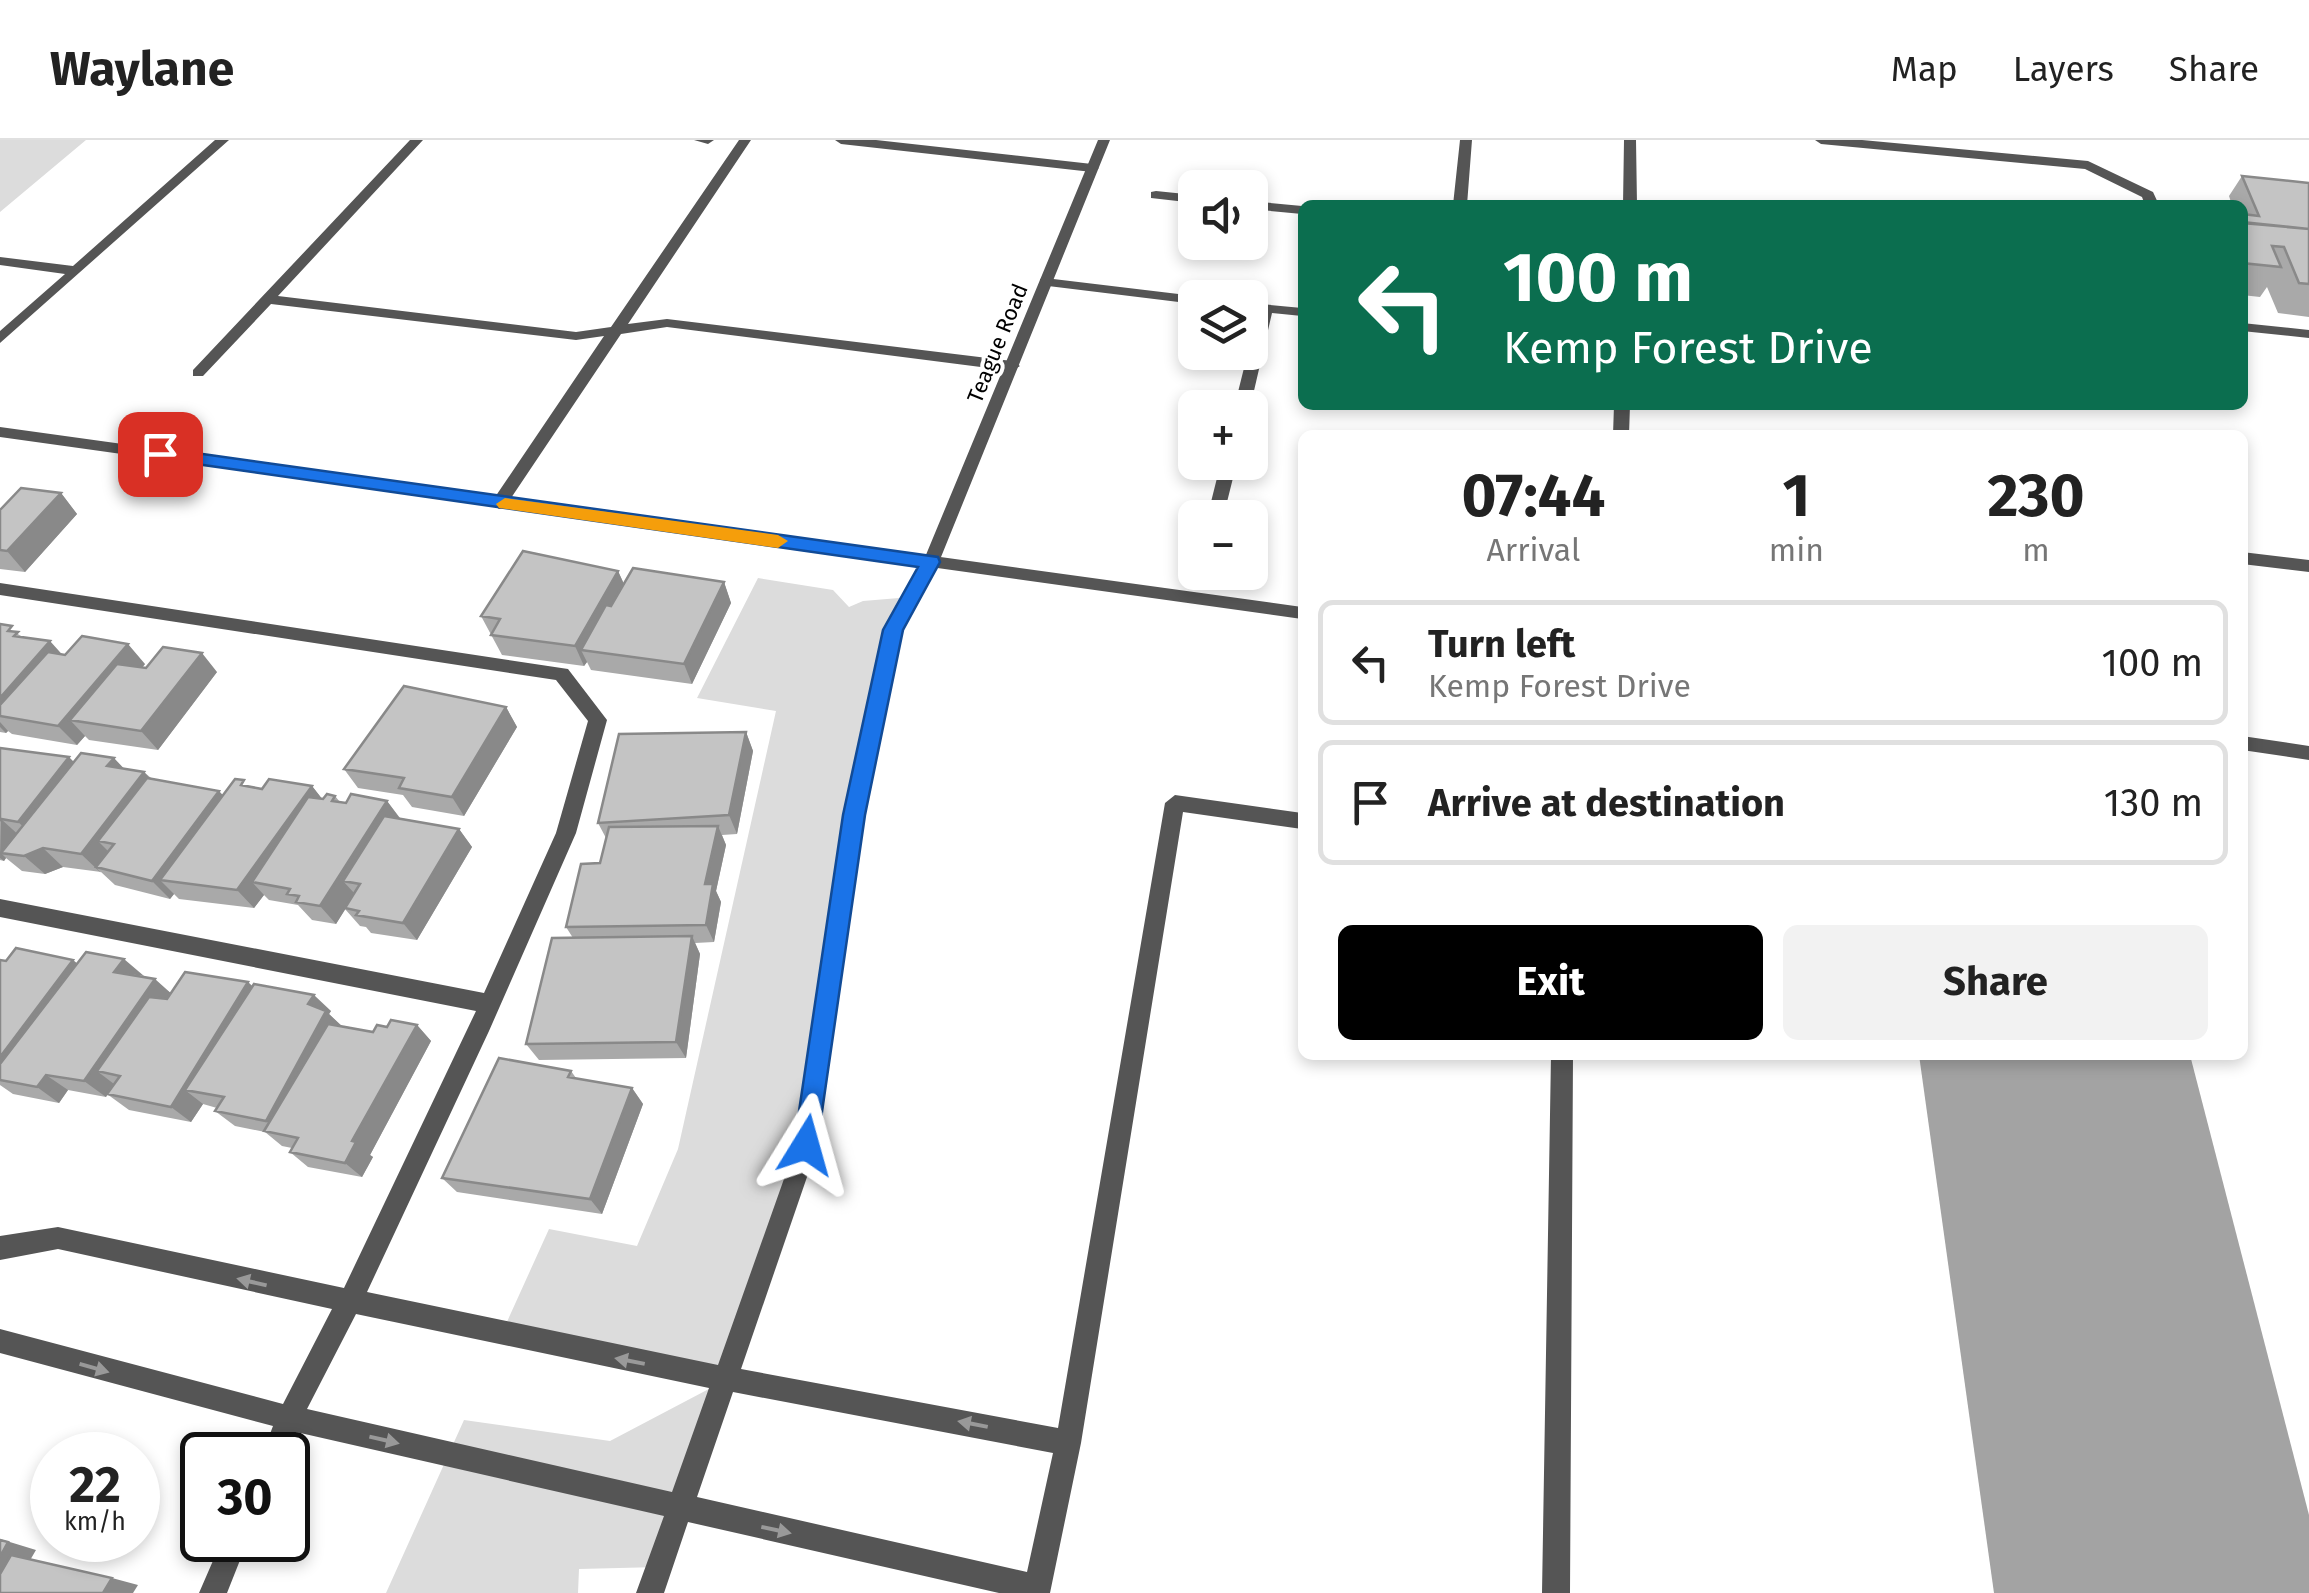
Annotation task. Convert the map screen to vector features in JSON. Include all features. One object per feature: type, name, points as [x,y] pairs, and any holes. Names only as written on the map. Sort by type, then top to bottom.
[{"type":"street","points":[[0,338],[223,140]]},
{"type":"street","points":[[198,373],[417,140]]},
{"type":"street","points":[[700,140],[708,140]]},
{"type":"street","points":[[498,503],[619,331],[745,140]]},
{"type":"street","points":[[840,140],[1092,168]]},
{"type":"street","name":"Teague Road","points":[[650,1593],[806,1145],[854,815],[893,630],[931,562],[1104,140]]},
{"type":"street","points":[[1460,200],[1466,140]]},
{"type":"street","points":[[1630,140],[1630,200]]},
{"type":"street","points":[[1821,140],[2088,165],[2150,200]]},
{"type":"street","points":[[2022,140],[2026,159]]},
{"type":"street","points":[[1156,195],[1178,197]]},
{"type":"street","points":[[1268,207],[1298,210]]},
{"type":"street","points":[[0,262],[76,271]]},
{"type":"street","points":[[1046,282],[1178,298]]},
{"type":"street","points":[[266,299],[576,336],[667,323],[1012,366]]},
{"type":"street","points":[[1268,309],[1298,312]]},
{"type":"street","points":[[2248,328],[2309,334]]},
{"type":"street","points":[[0,432],[1298,612]]},
{"type":"street","points":[[2248,559],[2309,566]]},
{"type":"street","points":[[0,589],[562,674],[598,720],[566,833],[490,1004],[284,1432]]},
{"type":"street","points":[[2248,745],[2309,753]]},
{"type":"street","points":[[0,1341],[289,1418],[1036,1590],[1068,1443],[1175,803],[1298,820]]},
{"type":"street","points":[[0,908],[490,1004]]},
{"type":"street","points":[[1556,1593],[1562,1060]]},
{"type":"street","points":[[0,1248],[58,1238],[347,1303],[726,1380],[1068,1443]]},
{"type":"street","points":[[213,1593],[225,1562]]},
{"type":"shaded area","points":[[0,140],[86,140],[0,212]]},
{"type":"shaded area","points":[[758,578],[833,590],[849,607],[863,601],[911,597],[893,630],[807,1145],[659,1567],[579,1569],[578,1593],[386,1593],[464,1420],[610,1441],[724,1381],[501,1335],[549,1229],[637,1246],[678,1149],[776,711],[697,698]]},
{"type":"shaded area","points":[[1920,1060],[2191,1060],[2309,1515],[2309,1593],[1994,1593]]},
{"type":"building","points":[[2242,176],[2309,183],[2309,229],[2248,223],[2248,215],[2259,216]]},
{"type":"building","points":[[2248,224],[2309,229],[2309,284],[2299,283],[2284,247],[2272,246],[2281,267],[2248,264]]},
{"type":"building","points":[[21,488],[61,493],[7,551],[0,550],[0,510]]},
{"type":"building","points":[[523,551],[618,571],[575,646],[491,635],[500,619],[481,616]]},
{"type":"building","points":[[633,568],[724,582],[684,664],[581,650]]},
{"type":"building","points":[[0,624],[12,626],[8,631],[18,632],[14,636],[50,641],[0,698]]},
{"type":"building","points":[[82,636],[128,644],[58,726],[0,716],[0,705],[48,652],[65,655]]},
{"type":"building","points":[[163,647],[202,653],[141,731],[70,720],[117,664],[146,668]]},
{"type":"building","points":[[404,686],[506,707],[452,797],[399,788],[404,778],[344,769]]},
{"type":"building","points":[[746,732],[729,815],[598,823],[619,734]]},
{"type":"building","points":[[0,748],[69,757],[18,822],[0,821]]},
{"type":"building","points":[[81,753],[114,758],[107,766],[144,772],[81,854],[43,848],[24,856],[1,853]]},
{"type":"building","points":[[147,778],[219,791],[152,881],[96,867],[114,844],[98,841]]},
{"type":"building","points":[[235,779],[244,780],[241,785],[262,789],[269,779],[312,786],[237,890],[160,880]]},
{"type":"building","points":[[327,794],[335,796],[332,801],[346,803],[351,794],[387,801],[320,906],[296,902],[299,896],[287,894],[290,889],[252,882],[308,797],[323,799]]},
{"type":"building","points":[[384,816],[459,829],[403,923],[356,915],[359,911],[345,908],[360,884],[343,881]]},
{"type":"building","points":[[718,826],[705,884],[713,884],[706,925],[566,927],[581,864],[600,863],[609,827]]},
{"type":"building","points":[[692,936],[676,1042],[526,1044],[552,938]]},
{"type":"building","points":[[16,948],[73,960],[0,1057],[0,960],[6,961]]},
{"type":"building","points":[[86,952],[124,959],[114,972],[155,979],[84,1081],[46,1075],[37,1087],[0,1080],[0,1064]]},
{"type":"building","points":[[185,972],[248,982],[171,1107],[107,1094],[120,1076],[97,1071],[149,997],[167,999]]},
{"type":"building","points":[[254,984],[314,995],[308,1004],[326,1011],[266,1121],[215,1111],[224,1097],[185,1090]]},
{"type":"building","points":[[391,1020],[417,1025],[352,1141],[356,1142],[345,1163],[290,1152],[298,1138],[264,1131],[328,1024],[373,1032],[377,1025],[387,1027]]},
{"type":"building","points":[[499,1058],[571,1071],[568,1077],[632,1088],[590,1199],[442,1178]]},
{"type":"building","points":[[0,1540],[8,1542],[0,1557]]},
{"type":"building","points":[[11,1555],[112,1578],[103,1593],[0,1593],[0,1574]]},
{"type":"slow traffic","points":[[505,504],[778,541]]},
{"type":"route","points":[[160,454],[931,562],[893,630],[854,815],[806,1145]]}]
